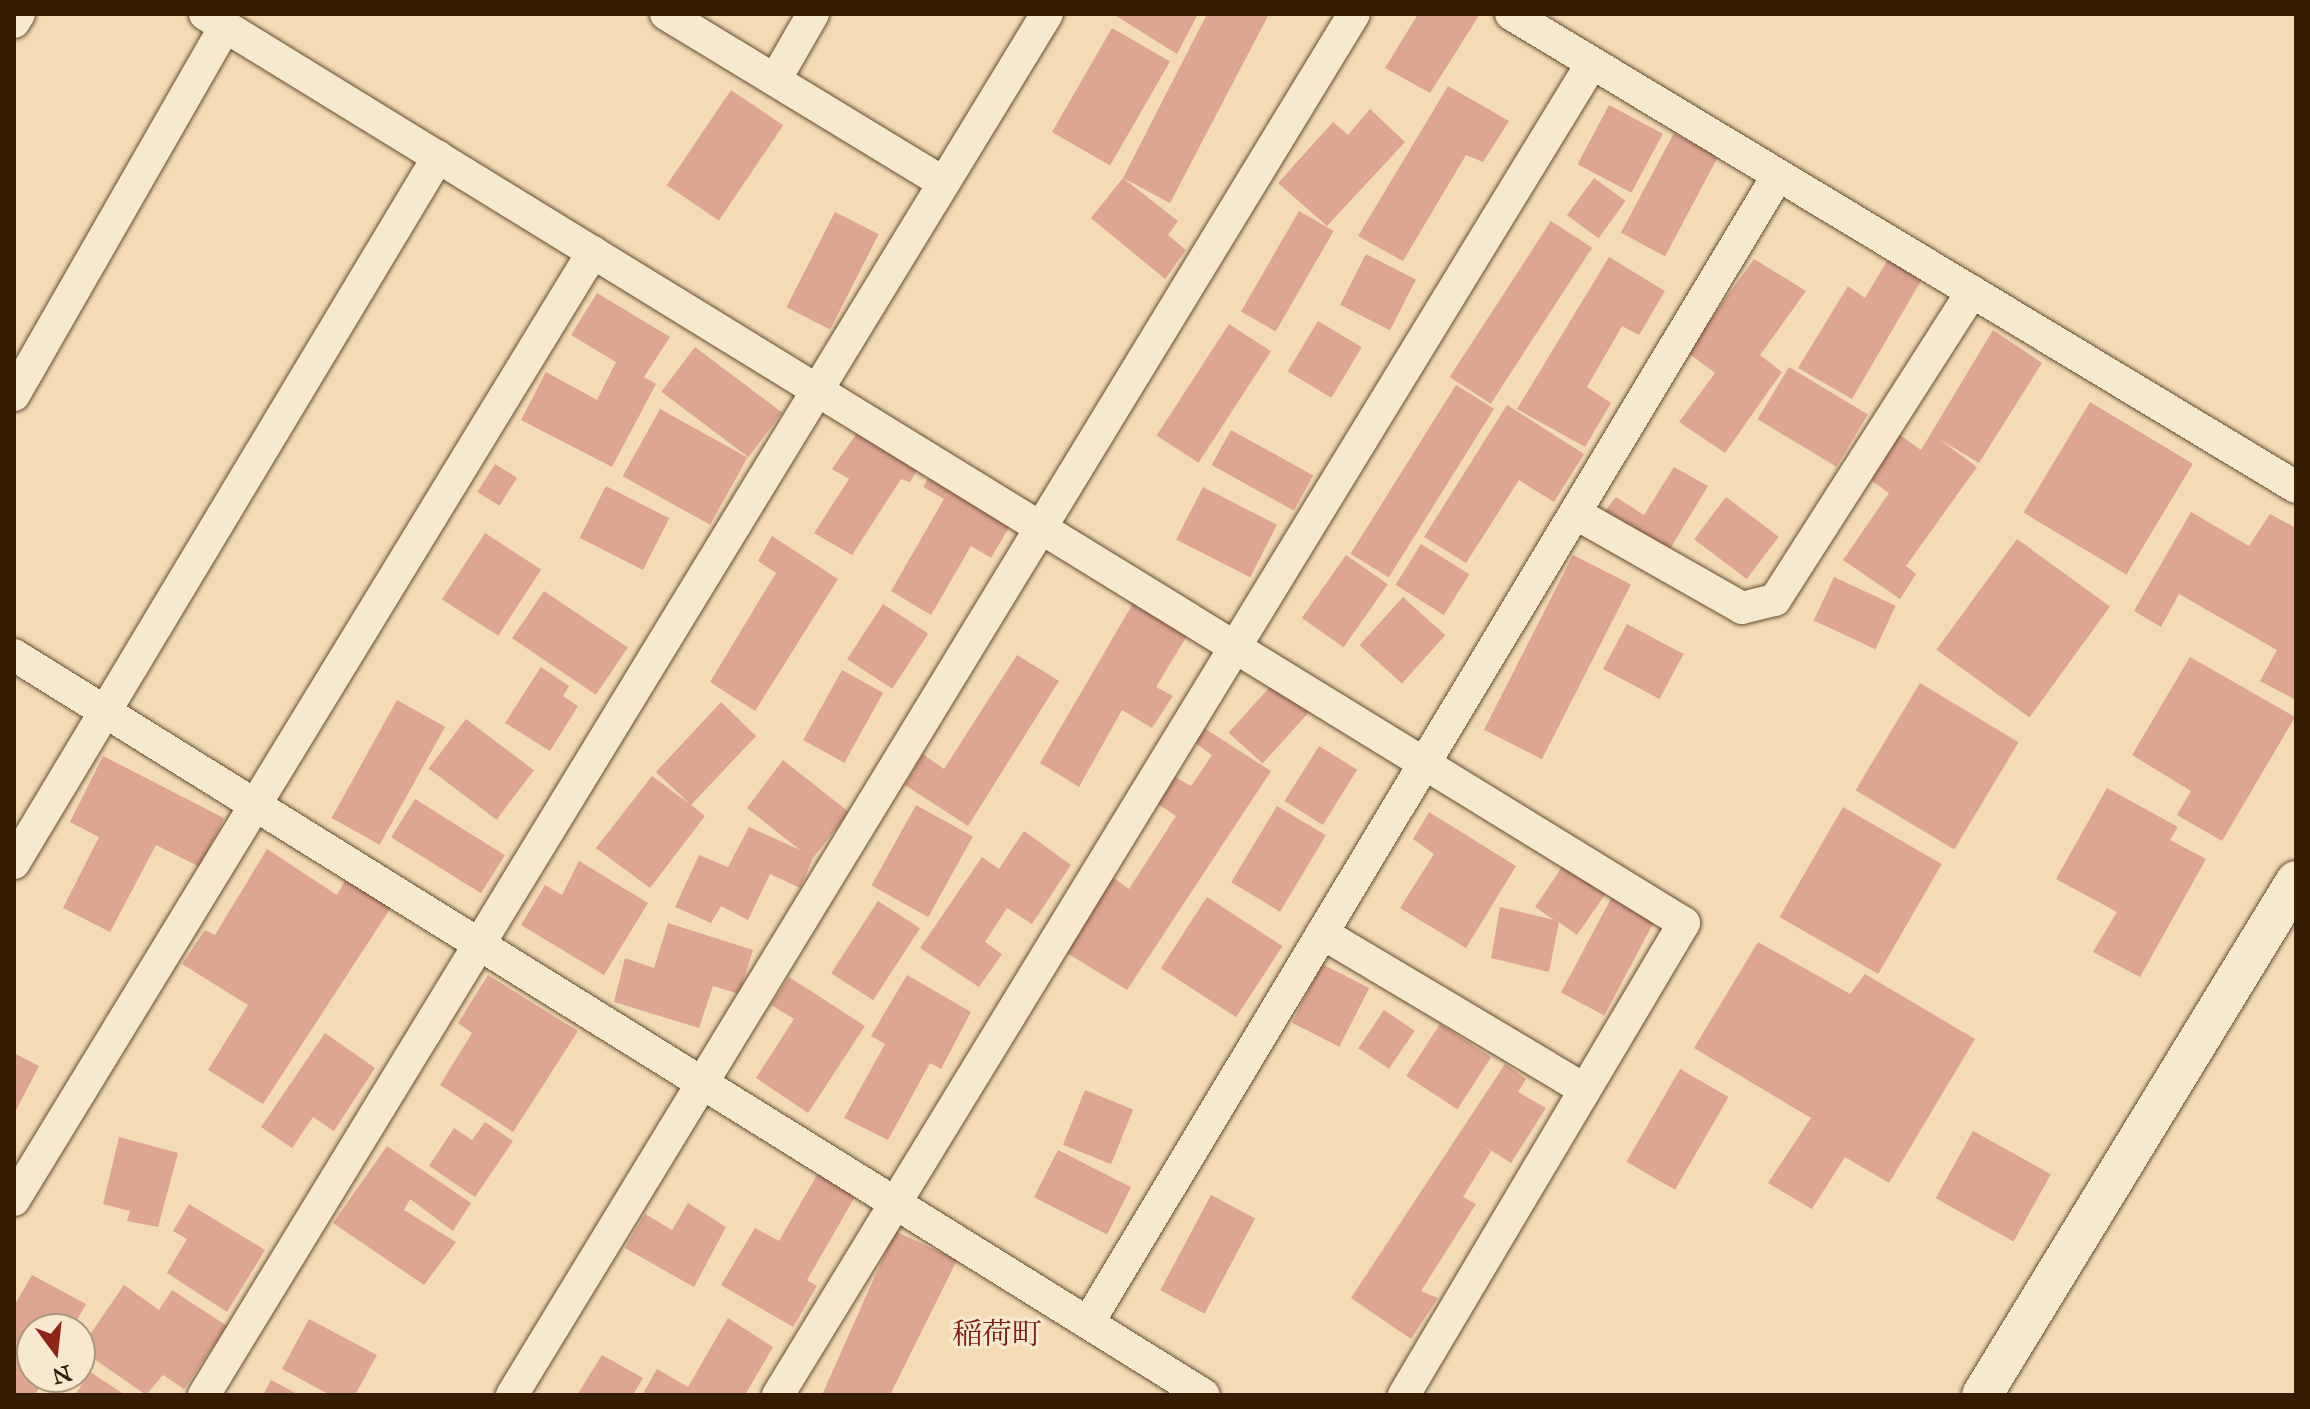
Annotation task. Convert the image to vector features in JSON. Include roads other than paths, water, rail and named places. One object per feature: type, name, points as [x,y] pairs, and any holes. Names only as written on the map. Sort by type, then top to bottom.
[{"type":"street","points":[[14,22],[19,14]]},
{"type":"street","points":[[666,14],[944,183]]},
{"type":"street","points":[[775,80],[813,14]]},
{"type":"street","points":[[204,1395],[1047,14]]},
{"type":"street","points":[[512,1395],[1354,14]]},
{"type":"street","points":[[1511,14],[2296,487]]},
{"type":"street","points":[[14,395],[215,20],[1684,923],[1404,1395]]},
{"type":"street","points":[[778,1395],[1592,63]]},
{"type":"street","points":[[14,863],[438,157]]},
{"type":"street","points":[[1088,1323],[1778,175]]},
{"type":"street","points":[[14,1200],[593,252]]},
{"type":"street","points":[[1575,513],[1742,608],[1775,600],[1972,292]]},
{"type":"street","points":[[14,655],[1204,1395]]},
{"type":"street","points":[[1982,1395],[2296,881]]},
{"type":"street","points":[[1322,933],[1585,1090]]},
{"type":"district","name":"稲荷町","points":[[997,1334]]}]
